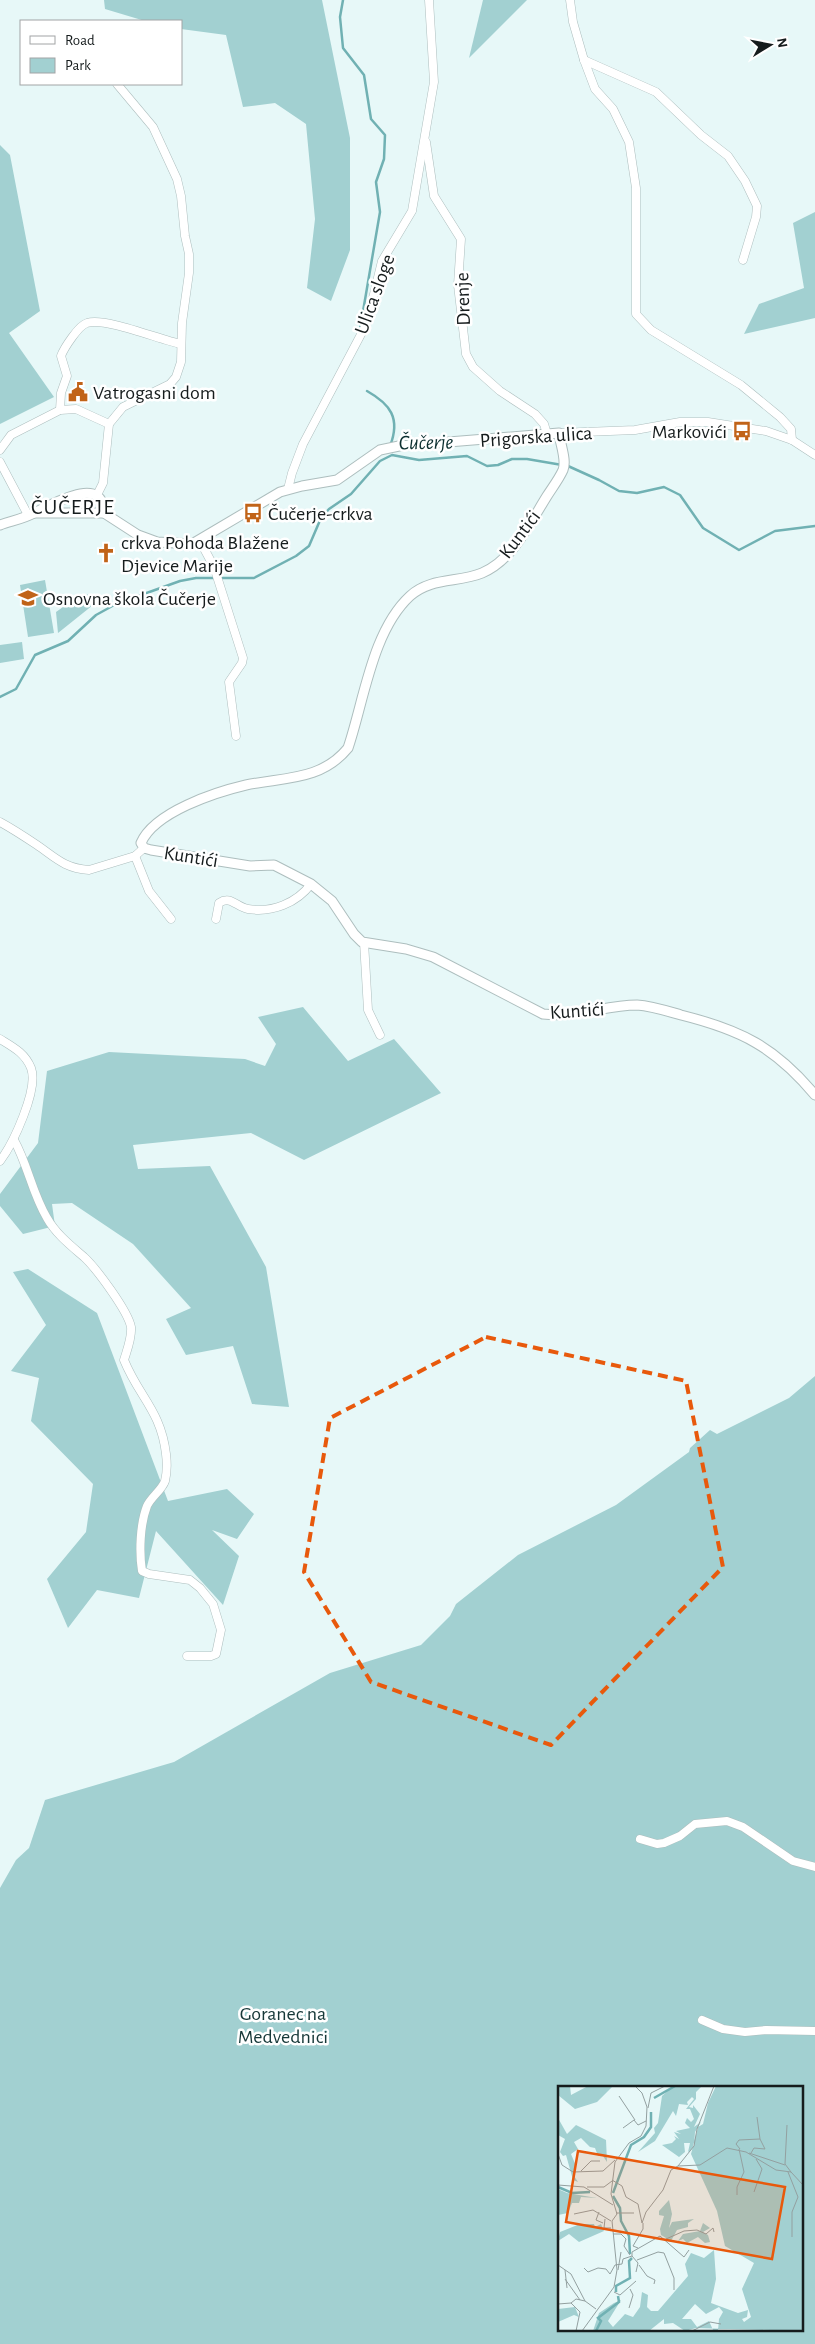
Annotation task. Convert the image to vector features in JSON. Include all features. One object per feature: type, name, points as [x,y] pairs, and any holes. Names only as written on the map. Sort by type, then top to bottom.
[{"type":"street","name":"Ulica sloge","points":[[288,489],[292,472],[303,444],[367,323],[382,261],[412,211],[434,82],[429,0]]},
{"type":"street","points":[[570,0],[572,22],[595,89],[613,109],[629,142],[636,188],[636,314],[651,330],[741,385],[791,429],[792,440]]},
{"type":"street","points":[[584,60],[656,92],[701,135],[728,156],[745,181],[757,206],[756,217],[743,260]]},
{"type":"street","points":[[97,495],[103,483],[109,424],[123,407],[170,384],[176,377],[181,362],[190,254],[185,236],[181,196],[177,179],[153,127],[118,85]]},
{"type":"street","name":"Drenje","points":[[425,136],[434,196],[461,240],[458,285],[466,354],[472,367],[500,391],[536,414],[544,424],[546,434]]},
{"type":"street","points":[[60,410],[61,393],[67,376],[61,356],[84,325],[91,322],[133,329],[165,341],[181,344]]},
{"type":"street","points":[[0,450],[11,435],[60,410],[76,409],[109,424]]},
{"type":"street","name":"Prigorska ulica","points":[[104,513],[138,535],[158,542],[180,545],[200,541],[288,489],[337,480],[383,450],[397,446],[559,433],[635,430],[694,421],[766,431],[792,440],[815,455]]},
{"type":"street","name":"Kuntići","points":[[559,433],[564,459],[563,470],[513,549],[482,573],[439,581],[410,596],[394,617],[381,640],[348,748],[338,760],[309,774],[246,785],[173,812],[156,824],[144,836],[142,843],[144,848],[250,866],[274,865],[312,884],[332,901],[354,934],[364,942],[406,949],[433,957],[543,1014],[558,1016],[580,1014],[636,1005],[711,1022],[741,1035],[776,1054],[797,1073],[815,1095]]},
{"type":"street","points":[[0,462],[31,514]]},
{"type":"street","points":[[0,526],[31,514],[49,504],[84,493],[97,495],[103,503],[104,513],[31,514]]},
{"type":"street","points":[[200,541],[216,573],[243,658],[242,663],[229,682],[236,736]]},
{"type":"street","points":[[0,822],[40,847],[58,862],[81,870],[89,870],[135,856],[144,848]]},
{"type":"street","points":[[135,856],[149,891],[171,919]]},
{"type":"street","points":[[216,920],[218,907],[223,900],[231,900],[248,909],[273,908],[299,898],[312,884]]},
{"type":"street","points":[[364,942],[368,1010],[380,1035]]},
{"type":"street","points":[[0,1040],[19,1050],[31,1069],[30,1093],[14,1140],[0,1161]]},
{"type":"street","points":[[14,1140],[21,1152],[37,1200],[47,1219],[58,1233],[85,1258],[122,1306],[130,1325],[131,1336],[124,1360],[158,1420],[164,1439],[166,1461],[165,1482],[148,1505],[144,1519],[140,1558],[142,1571],[149,1574],[175,1576],[190,1580],[213,1604],[221,1630],[216,1654],[212,1656],[187,1656]]},
{"type":"street","points":[[640,1839],[657,1844],[664,1843],[680,1836],[695,1824],[727,1821],[743,1827],[793,1861],[815,1867]]},
{"type":"street","points":[[702,2020],[723,2029],[745,2032],[766,2030],[815,2031]]},
{"type":"highlighted area","points":[[486,1337],[686,1381],[723,1567],[551,1745],[371,1682],[304,1572],[330,1418]]},
{"type":"green space","points":[[104,0],[322,0],[350,138],[350,250],[331,301],[307,288],[315,219],[306,124],[275,103],[243,107],[226,35],[182,29],[182,20],[142,20],[105,9]]},
{"type":"green space","points":[[483,0],[527,0],[469,58]]},
{"type":"green space","points":[[0,145],[10,155],[40,311],[9,333],[54,397],[0,424]]},
{"type":"green space","points":[[815,212],[815,318],[744,334],[759,304],[804,288],[793,223]]},
{"type":"green space","points":[[45,580],[54,633],[28,637],[20,585]]},
{"type":"green space","points":[[93,594],[98,601],[58,633],[56,612],[80,595]]},
{"type":"green space","points":[[22,642],[24,659],[0,663],[0,645]]},
{"type":"green space","points":[[303,1007],[348,1061],[394,1039],[441,1093],[304,1160],[251,1133],[133,1145],[138,1169],[210,1166],[266,1267],[289,1407],[252,1404],[233,1346],[186,1355],[166,1319],[191,1308],[133,1244],[72,1203],[52,1204],[55,1226],[23,1234],[0,1206],[0,1194],[38,1143],[47,1071],[109,1052],[245,1059],[265,1066],[276,1044],[258,1017]]},
{"type":"green space","points":[[28,1269],[97,1313],[168,1501],[227,1489],[254,1514],[237,1539],[212,1530],[239,1556],[223,1605],[156,1531],[139,1598],[97,1590],[68,1628],[47,1579],[86,1532],[93,1484],[31,1421],[39,1378],[11,1371],[46,1325],[13,1272]]},
{"type":"green space","name":"Goranec na Medvednici","points":[[815,1376],[815,2344],[0,2344],[0,1888],[16,1860],[29,1848],[45,1800],[174,1762],[330,1673],[421,1645],[450,1616],[456,1604],[518,1555],[616,1505],[689,1452],[690,1448],[710,1430],[717,1434],[789,1398]]},
{"type":"waterway","points":[[343,0],[340,17],[343,48],[364,75],[371,119],[385,135],[384,159],[376,182],[380,212],[360,329]]},
{"type":"waterway","points":[[367,391],[382,401],[394,420],[390,446]]},
{"type":"waterway","name":"Čučerje","points":[[0,697],[16,689],[35,655],[68,641],[96,615],[116,604],[180,581],[196,578],[254,578],[296,556],[309,546],[321,518],[329,509],[351,494],[380,461],[392,455],[419,460],[467,456],[487,466],[498,465],[512,459],[527,459],[568,466],[619,491],[637,493],[664,487],[680,495],[703,528],[739,550],[775,531],[815,526]]},
{"type":"place","name":"Vatrogasni dom","points":[[78,392]]},
{"type":"place","name":"Markovići","points":[[742,431]]},
{"type":"place","name":"Čučerje-crkva","points":[[253,513]]},
{"type":"place","name":"crkva Pohoda Blažene Djevice Marije","points":[[106,553]]},
{"type":"place","name":"Osnovna škola Čučerje","points":[[28,598]]},
{"type":"district","name":"ČUČERJE","points":[[73,506]]}]
